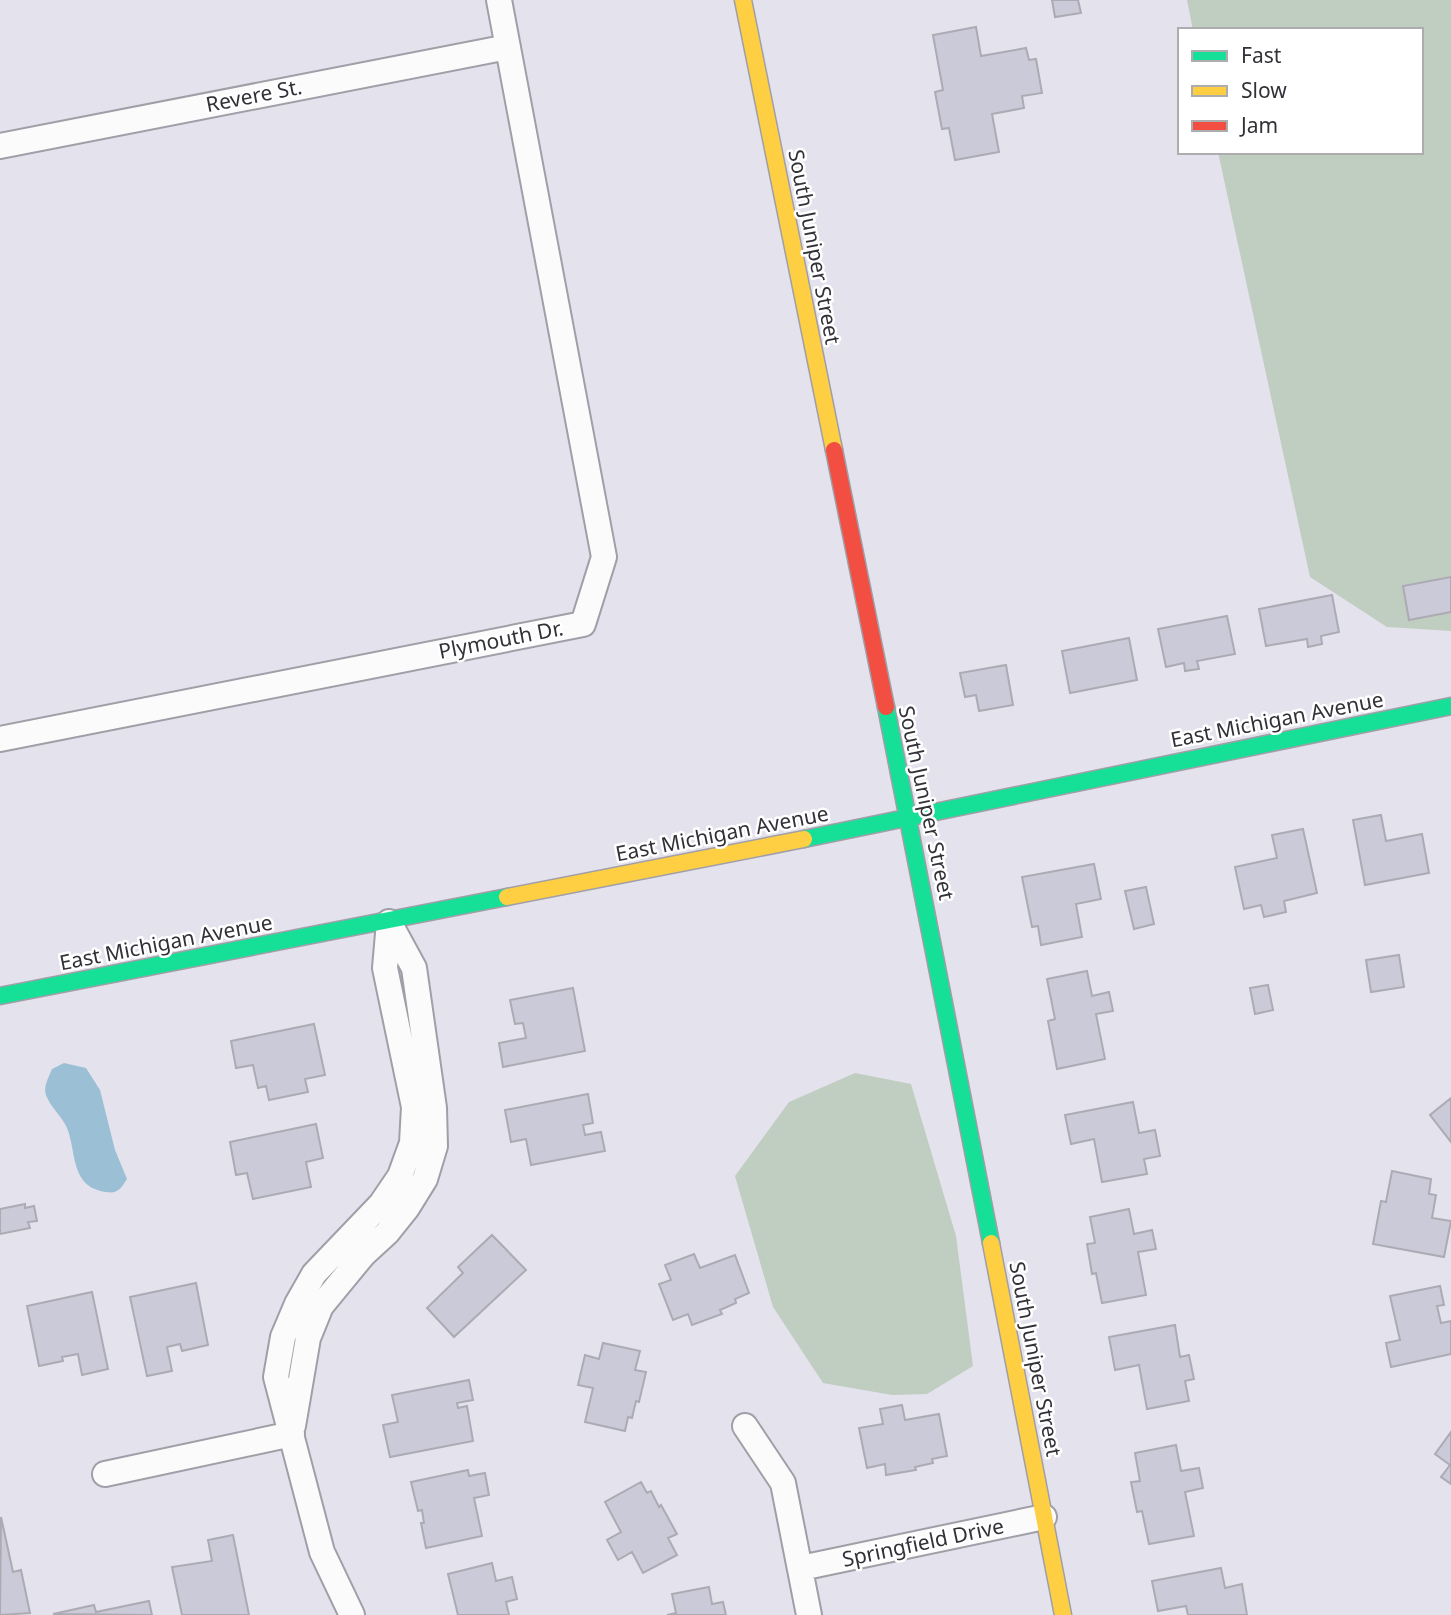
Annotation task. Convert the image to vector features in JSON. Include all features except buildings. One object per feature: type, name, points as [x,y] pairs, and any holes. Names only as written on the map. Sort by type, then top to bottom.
[{"type":"street","name":"Plymouth Dr.","points":[[0,739],[583,624],[604,557],[499,0]]},
{"type":"street","name":"South Juniper Street","points":[[743,0],[908,819],[1063,1615]]},
{"type":"street","name":"Revere St.","points":[[0,146],[508,47]]},
{"type":"street","name":"East Michigan Avenue","points":[[0,996],[908,819],[1451,706]]},
{"type":"street","points":[[352,1615],[322,1552],[276,1377],[284,1337],[297,1304],[321,1266],[381,1204],[400,1176],[412,1143],[414,1107],[385,968],[388,922]]},
{"type":"street","points":[[745,1426],[783,1483],[809,1615]]},
{"type":"street","points":[[105,1474],[292,1434]]},
{"type":"street","name":"Springfield Drive","points":[[801,1568],[1044,1517]]},
{"type":"green space","points":[[1187,0],[1451,0],[1451,631],[1387,627],[1310,577],[1218,154],[1423,154],[1423,28],[1193,28]]},
{"type":"green space","points":[[855,1073],[911,1084],[956,1236],[973,1366],[927,1394],[892,1395],[823,1383],[773,1307],[735,1176],[789,1102]]},
{"type":"water","points":[[64,1063],[86,1068],[100,1090],[115,1150],[127,1179],[116,1191],[94,1189],[80,1176],[67,1128],[46,1095],[46,1085],[52,1069]]},
{"type":"traffic: fast","points":[[804,839],[1451,706]]},
{"type":"traffic: fast","points":[[886,707],[991,1243]]},
{"type":"traffic: fast","points":[[0,996],[507,897]]},
{"type":"traffic: slow","points":[[743,0],[834,450]]},
{"type":"traffic: slow","points":[[507,897],[804,839]]},
{"type":"traffic: slow","points":[[991,1243],[1063,1615]]},
{"type":"traffic: jam","points":[[834,450],[886,707]]}]
